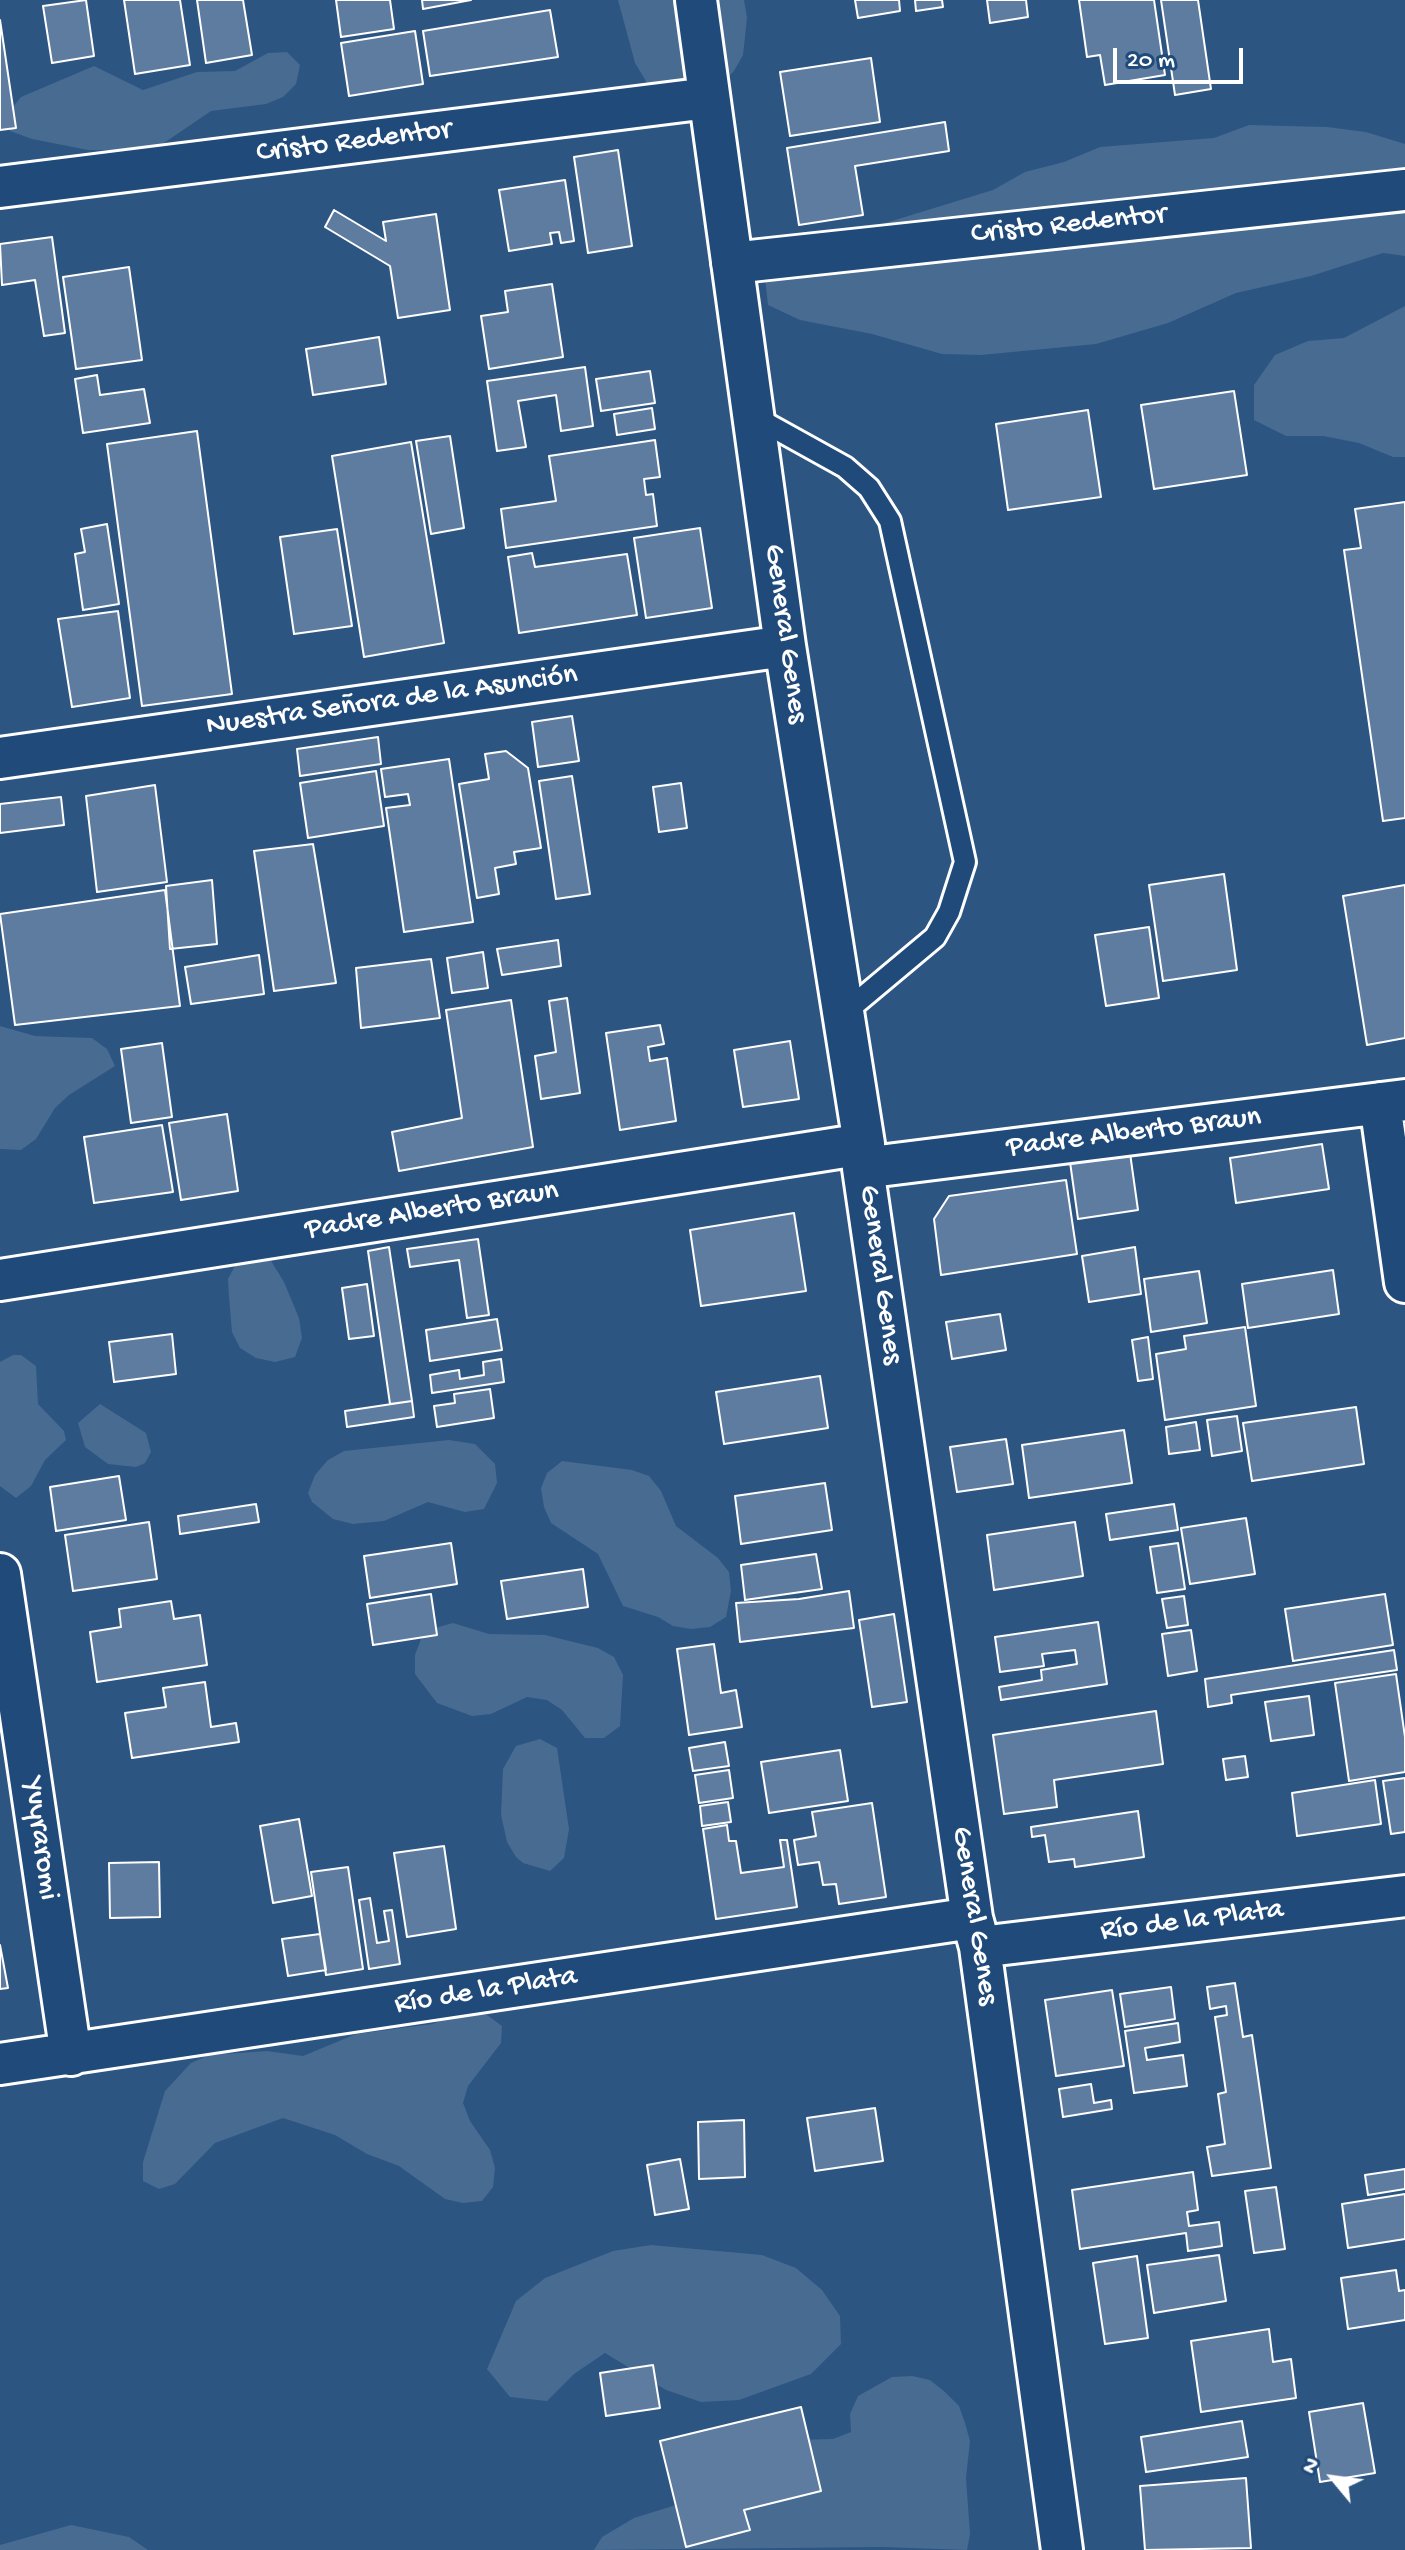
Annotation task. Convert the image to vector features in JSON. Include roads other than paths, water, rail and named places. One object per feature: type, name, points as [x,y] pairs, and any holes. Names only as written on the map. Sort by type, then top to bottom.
[{"type":"street","name":"General Genes","points":[[696,0],[785,646],[864,1156],[1062,2550]]},
{"type":"street","name":"Cristo Redentor","points":[[0,187],[708,98]]},
{"type":"street","name":"Cristo Redentor","points":[[732,263],[1405,190]]},
{"type":"street","name":"Nuestra Señora de la Asunción","points":[[0,758],[785,646]]},
{"type":"street","name":"Padre Alberto Braun","points":[[0,1280],[864,1156],[1392,1102]]},
{"type":"street","points":[[1392,1102],[1405,1282]]},
{"type":"street","name":"Yvyraromi","points":[[0,1574],[71,2055]]},
{"type":"street","name":"Río de la Plata","points":[[0,2064],[976,1932],[1405,1896]]},
{"type":"lane","points":[[753,416],[845,467],[869,488],[890,521],[965,862],[949,912],[935,937],[843,1014]]}]
